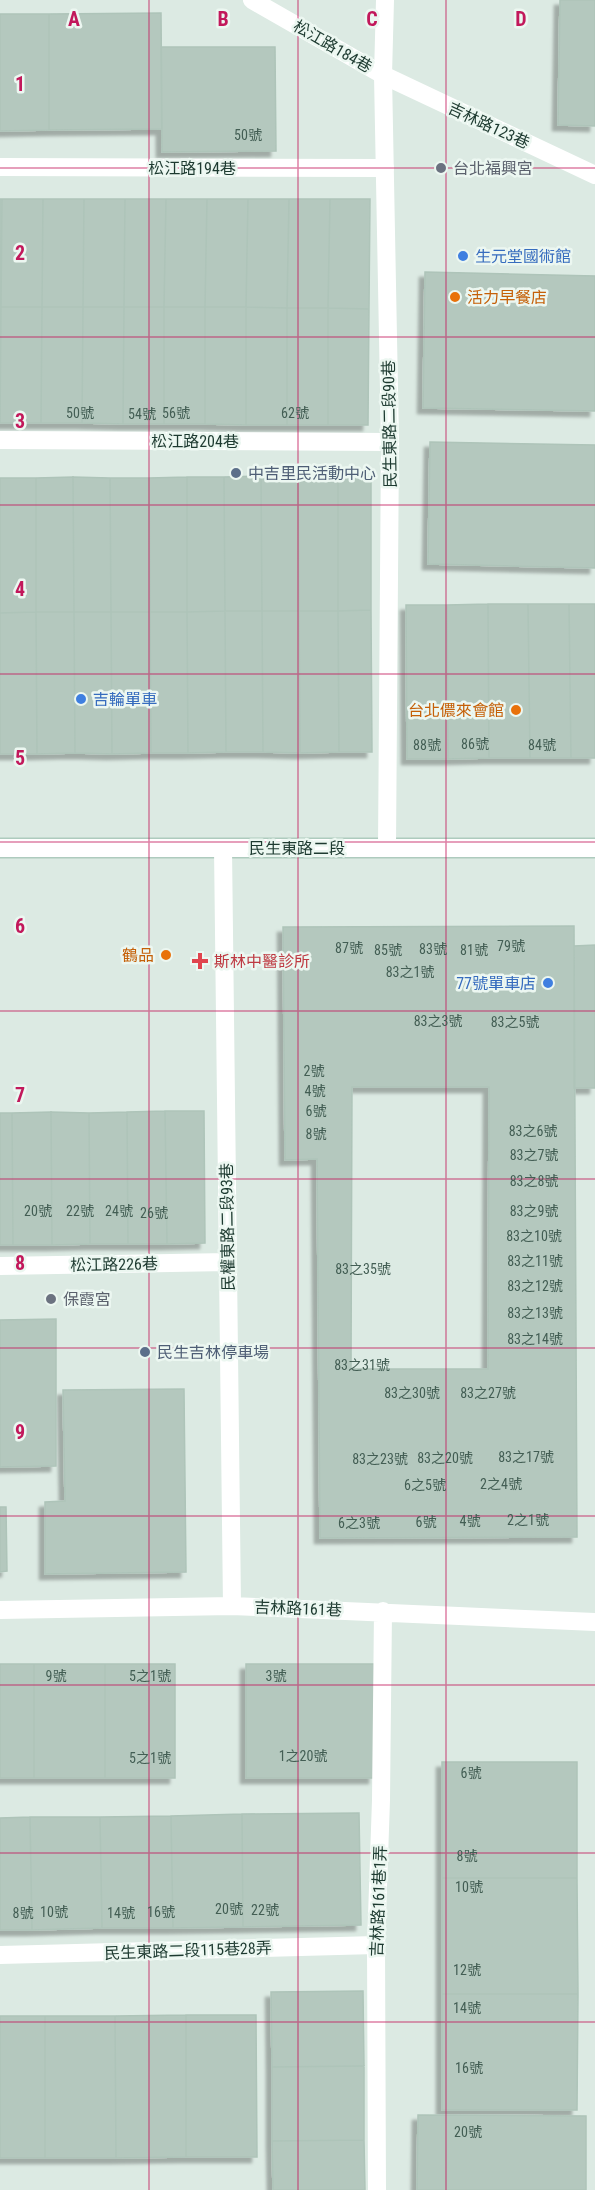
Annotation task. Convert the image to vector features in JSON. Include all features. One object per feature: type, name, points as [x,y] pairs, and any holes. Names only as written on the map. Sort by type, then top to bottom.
[{"type":"street","name":"松江路184巷","points":[[252,0],[383,75]]},
{"type":"street","name":"民生東路二段90巷","points":[[386,0],[383,75],[390,442],[387,847]]},
{"type":"street","name":"吉林路123巷","points":[[383,75],[595,175]]},
{"type":"street","name":"松江路194巷","points":[[0,167],[385,168]]},
{"type":"street","name":"松江路204巷","points":[[0,440],[390,442]]},
{"type":"street","name":"民生東路二段","points":[[0,848],[595,848]]},
{"type":"street","name":"民權東路二段93巷","points":[[223,848],[232,1606]]},
{"type":"street","name":"松江路226巷","points":[[0,1266],[228,1262]]},
{"type":"street","name":"吉林路161巷","points":[[0,1610],[232,1606],[595,1622]]},
{"type":"street","name":"吉林路161巷1弄","points":[[377,2190],[376,1945],[381,1800],[383,1611]]},
{"type":"street","name":"民生東路二段115巷28弄","points":[[0,1954],[376,1945]]},
{"type":"building","points":[[560,0],[595,0],[595,126],[558,125]]},
{"type":"building","points":[[161,13],[162,129],[49,130],[49,14]]},
{"type":"building","points":[[0,14],[49,14],[49,130],[0,131]]},
{"type":"building","points":[[161,47],[275,47],[276,151],[162,152]]},
{"type":"building","points":[[0,199],[2,199],[1,307],[0,307]]},
{"type":"building","points":[[2,199],[43,199],[42,307],[1,307]]},
{"type":"building","points":[[43,199],[84,199],[83,307],[42,307]]},
{"type":"building","points":[[84,199],[125,199],[124,307],[83,307]]},
{"type":"building","points":[[125,199],[166,199],[164,307],[124,307]]},
{"type":"building","points":[[166,199],[207,199],[205,307],[164,307]]},
{"type":"building","points":[[207,199],[248,199],[246,307],[205,307]]},
{"type":"building","points":[[248,199],[289,199],[287,308],[246,307]]},
{"type":"building","points":[[289,199],[330,199],[328,308],[287,308]]},
{"type":"building","points":[[330,199],[370,199],[369,309],[328,308]]},
{"type":"building","points":[[425,272],[595,276],[595,411],[423,408]]},
{"type":"building","points":[[0,307],[1,307],[0,423]]},
{"type":"building","points":[[1,307],[42,307],[41,423],[0,423]]},
{"type":"building","points":[[42,307],[83,307],[82,423],[41,423]]},
{"type":"building","points":[[83,307],[124,307],[123,424],[82,423]]},
{"type":"building","points":[[124,307],[164,307],[164,424],[123,424]]},
{"type":"building","points":[[164,307],[205,307],[205,424],[164,424]]},
{"type":"building","points":[[205,307],[246,307],[246,425],[205,424]]},
{"type":"building","points":[[246,307],[287,308],[287,425],[246,425]]},
{"type":"building","points":[[287,308],[328,308],[328,425],[287,425]]},
{"type":"building","points":[[328,308],[369,309],[368,425],[328,425]]},
{"type":"building","points":[[430,442],[595,445],[595,568],[428,564]]},
{"type":"building","points":[[261,476],[298,477],[299,611],[262,611]]},
{"type":"building","points":[[261,476],[262,611],[225,611],[224,477]]},
{"type":"building","points":[[338,476],[371,476],[371,610],[338,611]]},
{"type":"building","points":[[338,476],[338,611],[299,611],[298,477]]},
{"type":"building","points":[[73,477],[110,478],[111,612],[74,612]]},
{"type":"building","points":[[73,477],[74,612],[36,612],[36,478]]},
{"type":"building","points":[[187,477],[224,477],[225,611],[187,612]]},
{"type":"building","points":[[187,477],[187,612],[150,612],[149,478]]},
{"type":"building","points":[[0,478],[36,478],[36,612],[0,613]]},
{"type":"building","points":[[110,478],[149,478],[150,612],[111,612]]},
{"type":"building","points":[[488,604],[489,758],[448,759],[447,605]]},
{"type":"building","points":[[488,604],[528,604],[530,758],[489,758]]},
{"type":"building","points":[[528,604],[569,604],[571,758],[530,758]]},
{"type":"building","points":[[569,604],[595,604],[595,758],[571,758]]},
{"type":"building","points":[[406,605],[447,605],[448,759],[407,759]]},
{"type":"building","points":[[371,610],[372,752],[339,752],[338,611]]},
{"type":"building","points":[[225,611],[226,752],[188,753],[187,612]]},
{"type":"building","points":[[225,611],[262,611],[263,752],[226,752]]},
{"type":"building","points":[[262,611],[299,611],[300,753],[263,752]]},
{"type":"building","points":[[299,611],[338,611],[339,752],[300,753]]},
{"type":"building","points":[[36,612],[37,754],[0,754],[0,613]]},
{"type":"building","points":[[36,612],[74,612],[75,753],[37,754]]},
{"type":"building","points":[[74,612],[111,612],[112,754],[75,753]]},
{"type":"building","points":[[111,612],[150,612],[151,753],[112,754]]},
{"type":"building","points":[[150,612],[187,612],[188,753],[151,753]]},
{"type":"building","points":[[574,926],[577,1537],[320,1538],[317,1159],[285,1160],[283,927]],"holes":[[[352,1087],[489,1087],[488,1369],[351,1369]]]},
{"type":"building","points":[[595,945],[595,1088],[574,1088],[574,946]]},
{"type":"building","points":[[165,1111],[204,1111],[205,1243],[167,1244]]},
{"type":"building","points":[[165,1111],[167,1244],[128,1244],[127,1112]]},
{"type":"building","points":[[51,1112],[89,1113],[90,1244],[52,1245]]},
{"type":"building","points":[[51,1112],[52,1245],[13,1245],[12,1113]]},
{"type":"building","points":[[127,1112],[128,1244],[90,1244],[89,1113]]},
{"type":"building","points":[[0,1113],[12,1113],[13,1245],[0,1245]]},
{"type":"building","points":[[56,1319],[56,1466],[0,1467],[0,1320]]},
{"type":"building","points":[[184,1389],[186,1572],[45,1574],[45,1502],[65,1501],[63,1390]]},
{"type":"building","points":[[0,1507],[6,1507],[7,1571],[0,1572]]},
{"type":"building","points":[[0,1664],[34,1664],[34,1778],[0,1778]]},
{"type":"building","points":[[34,1664],[105,1664],[105,1778],[34,1778]]},
{"type":"building","points":[[105,1664],[175,1664],[175,1778],[105,1778]]},
{"type":"building","points":[[246,1664],[374,1664],[374,1778],[246,1778]]},
{"type":"building","points":[[442,1762],[577,1762],[577,1878],[442,1878]]},
{"type":"building","points":[[359,1813],[361,1925],[243,1927],[242,1814]]},
{"type":"building","points":[[242,1814],[243,1927],[173,1928],[171,1816]]},
{"type":"building","points":[[171,1816],[173,1928],[102,1928],[100,1817]]},
{"type":"building","points":[[30,1817],[100,1817],[102,1928],[32,1930]]},
{"type":"building","points":[[30,1817],[32,1930],[0,1930],[0,1818]]},
{"type":"building","points":[[442,1878],[577,1878],[578,1994],[442,1994]]},
{"type":"building","points":[[363,1991],[364,2066],[272,2067],[271,1992]]},
{"type":"building","points":[[442,1994],[578,1994],[577,2110],[442,2110]]},
{"type":"building","points":[[186,2015],[256,2015],[257,2157],[186,2157]]},
{"type":"building","points":[[186,2015],[186,2157],[116,2158],[115,2016]]},
{"type":"building","points":[[0,2016],[45,2016],[45,2158],[0,2158]]},
{"type":"building","points":[[45,2016],[115,2016],[116,2158],[45,2158]]},
{"type":"building","points":[[364,2066],[364,2140],[272,2141],[272,2067]]},
{"type":"building","points":[[418,2115],[586,2116],[586,2190],[417,2190]]},
{"type":"building","points":[[364,2140],[365,2190],[273,2190],[272,2141]]},
{"type":"place","name":"台北福興宮","points":[[441,168]]},
{"type":"place","name":"生元堂國術館","points":[[463,256]]},
{"type":"place","name":"活力早餐店","points":[[455,297]]},
{"type":"place","name":"中吉里民活動中心","points":[[236,473]]},
{"type":"place","name":"吉輪單車","points":[[81,699]]},
{"type":"place","name":"台北儂來會館","points":[[516,710]]},
{"type":"place","name":"鶴品","points":[[166,955]]},
{"type":"place","name":"斯林中醫診所","points":[[200,961]]},
{"type":"place","name":"77號單車店","points":[[548,983]]},
{"type":"place","name":"保霞宮","points":[[51,1299]]},
{"type":"place","name":"民生吉林停車場","points":[[145,1352]]}]
